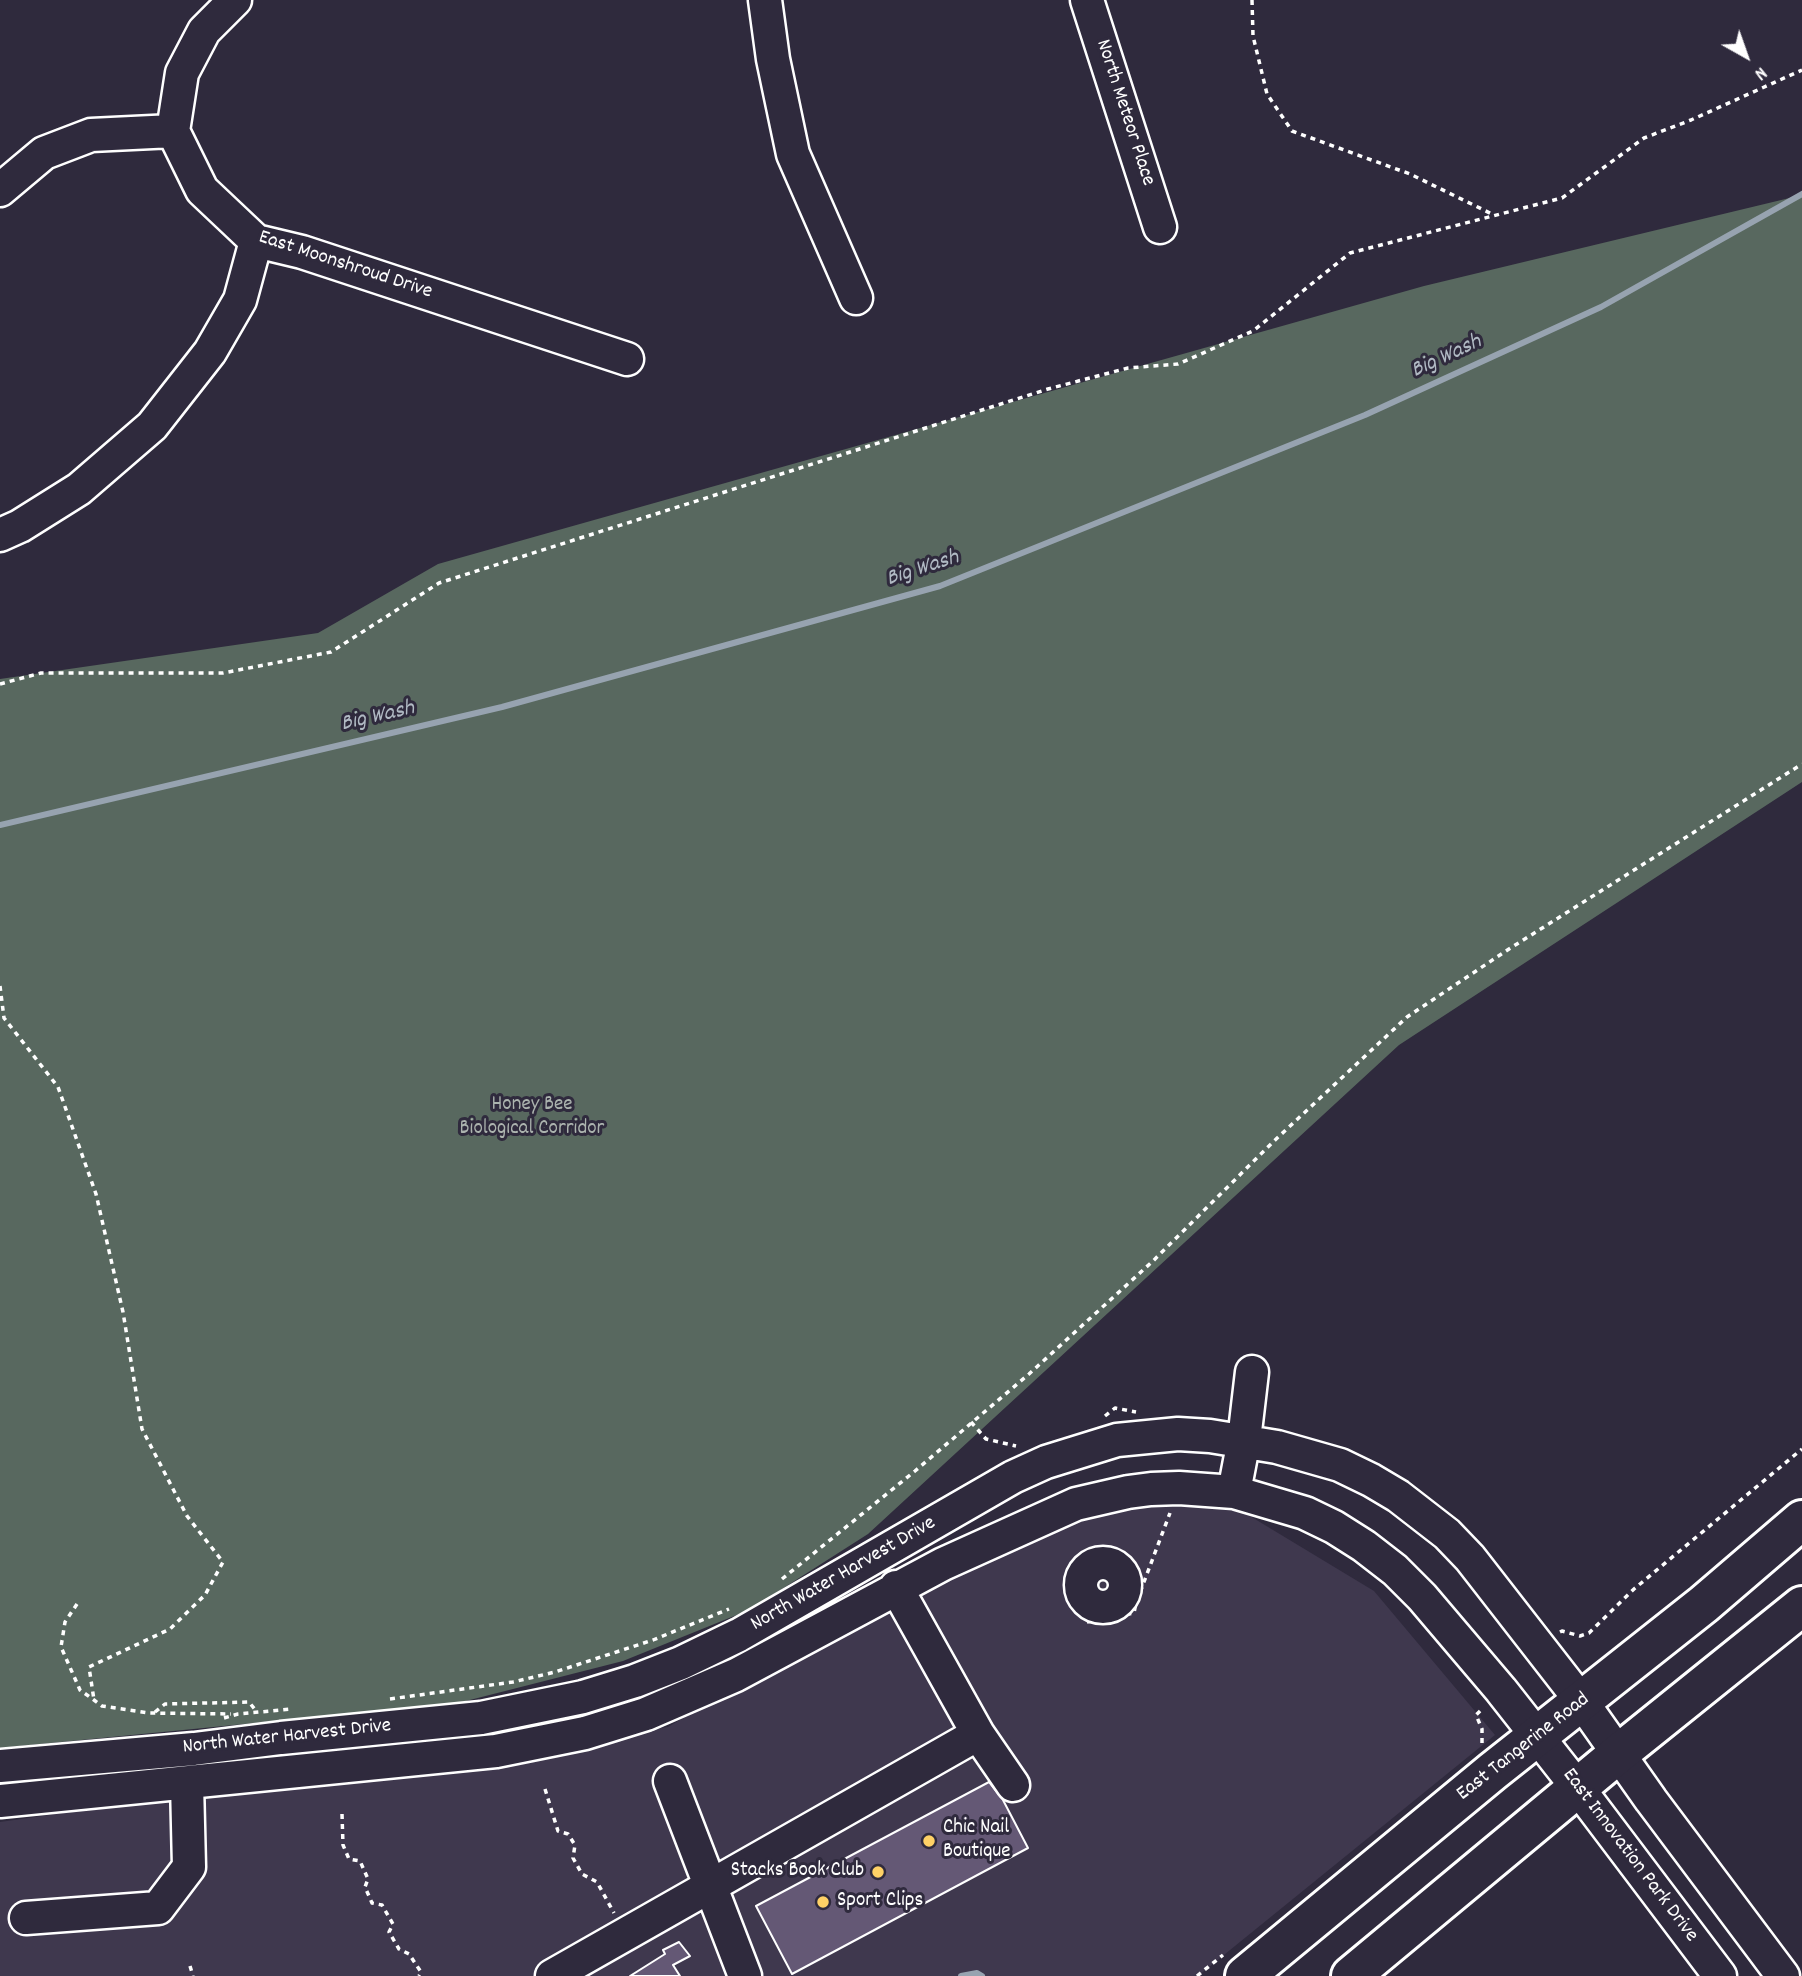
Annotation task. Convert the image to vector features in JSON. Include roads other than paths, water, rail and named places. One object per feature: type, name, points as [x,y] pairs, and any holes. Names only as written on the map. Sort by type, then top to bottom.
[{"type":"main road","name":"East Tangerine Road","points":[[1245,1976],[1486,1777],[1704,1604],[1802,1520]]},
{"type":"main road","points":[[1351,1976],[1618,1754],[1802,1606]]},
{"type":"street","points":[[0,190],[44,153],[91,135],[173,131],[182,73],[204,31],[235,0]]},
{"type":"street","points":[[765,0],[773,59],[793,154],[856,298]]},
{"type":"street","name":"North Meteor Place","points":[[1087,0],[1160,227]]},
{"type":"street","name":"East Moonshroud Drive","points":[[173,131],[202,190],[256,241],[302,252],[627,359]]},
{"type":"street","points":[[0,535],[20,526],[79,489],[152,426],[210,352],[240,300],[256,241]]},
{"type":"street","points":[[1234,1492],[1244,1440],[1252,1372]]},
{"type":"street","name":"North Water Harvest Drive","points":[[0,1766],[194,1749],[481,1718],[583,1697],[681,1663],[739,1635],[1013,1478],[1046,1462],[1118,1440],[1149,1436],[1210,1436],[1244,1440],[1308,1455],[1340,1465],[1371,1480],[1424,1514],[1470,1558],[1582,1702],[1618,1754]]},
{"type":"street","name":"North Water Harvest Drive","points":[[0,1801],[496,1751],[585,1733],[646,1714],[736,1675],[896,1587],[989,1541],[1076,1504],[1128,1492],[1179,1488],[1234,1492],[1305,1513],[1364,1546],[1395,1570],[1422,1597],[1538,1737]]},
{"type":"street","points":[[896,1587],[978,1734],[1013,1785]]},
{"type":"street","points":[[552,1976],[978,1734]]},
{"type":"street","name":"East Innovation Park Drive","points":[[1538,1737],[1720,1976]]},
{"type":"street","points":[[1618,1754],[1783,1976]]},
{"type":"street","points":[[670,1781],[745,1976]]},
{"type":"street","points":[[26,1918],[158,1908],[188,1867],[187,1783]]},
{"type":"waterway","name":"Big Wash","points":[[0,825],[502,707],[940,586],[1365,415],[1601,307],[1802,194]]},
{"type":"waterway","points":[[961,1976],[977,1973],[982,1976]]},
{"type":"place","name":"Chic Nail Boutique","points":[[929,1841]]},
{"type":"place","name":"Stacks Book Club","points":[[878,1872]]},
{"type":"place","name":"Sport Clips","points":[[823,1902]]},
{"type":"park label","name":"Honey Bee Biological Corridor","points":[[532,1118]]}]
